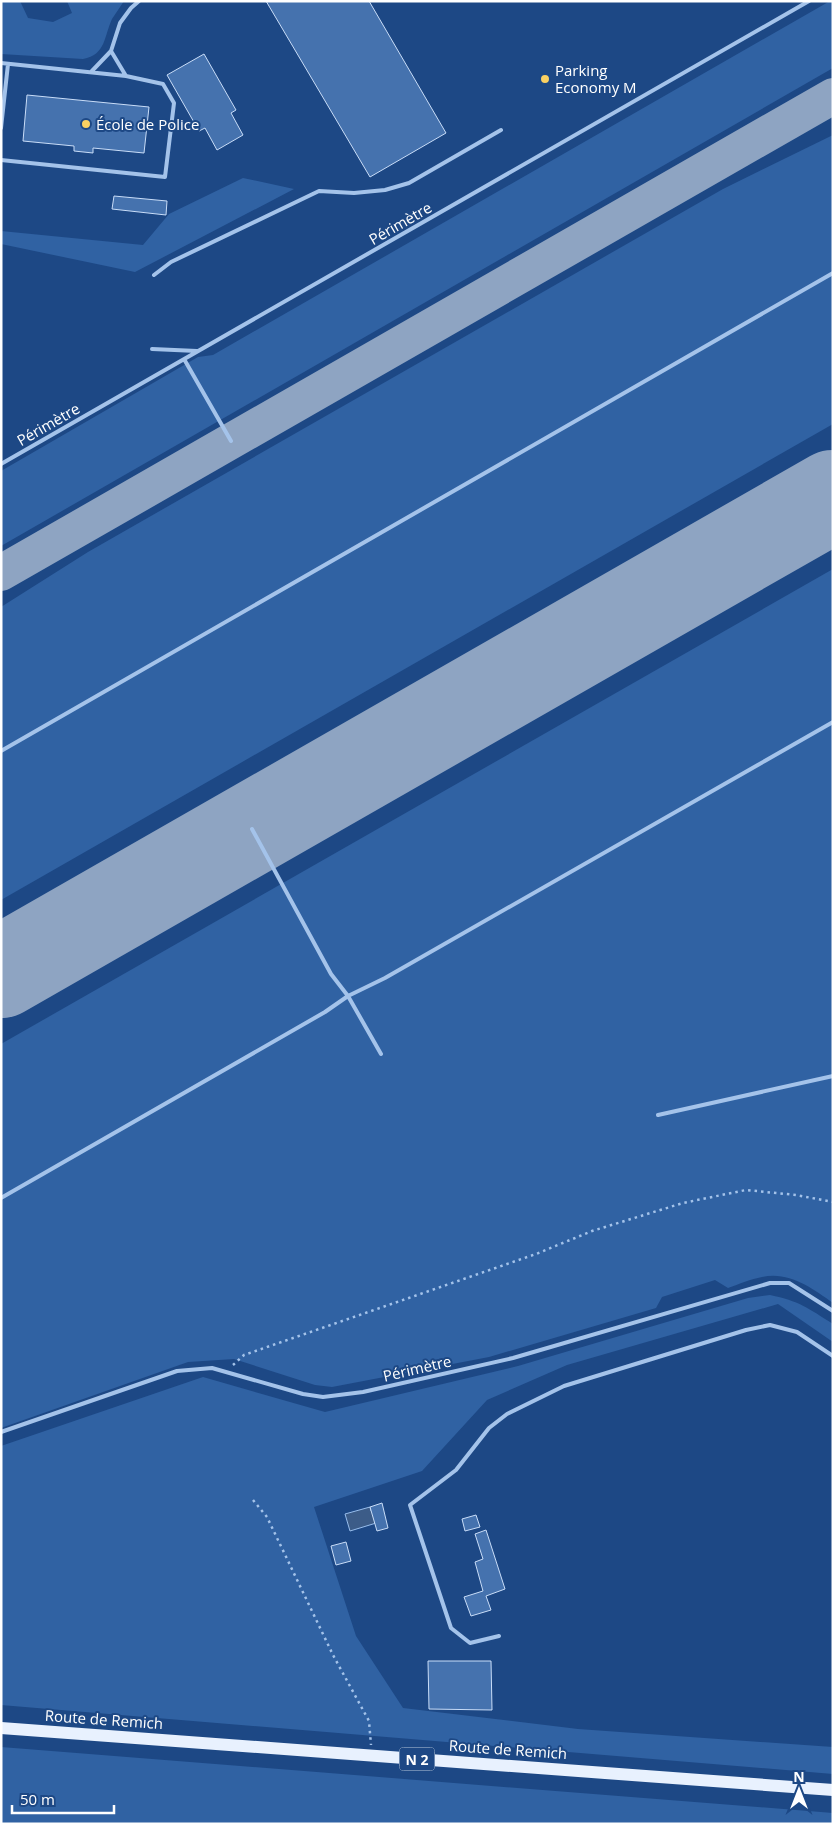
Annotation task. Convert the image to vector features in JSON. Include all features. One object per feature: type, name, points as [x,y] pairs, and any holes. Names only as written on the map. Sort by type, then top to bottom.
[{"type":"main road","name":"Route de Remich","points":[[1,1728],[833,1790]]},
{"type":"lane","points":[[91,72],[111,51],[120,23],[139,1]]},
{"type":"lane","name":"Périmètre","points":[[1,464],[809,1]]},
{"type":"lane","points":[[111,51],[126,76]]},
{"type":"lane","points":[[1,63],[126,76],[163,84],[174,103],[165,177],[1,160]]},
{"type":"lane","points":[[1,128],[8,64]]},
{"type":"lane","points":[[154,275],[171,262],[319,191],[354,193],[385,190],[409,183],[502,130]]},
{"type":"lane","points":[[1,751],[833,273]]},
{"type":"lane","points":[[152,349],[198,351]]},
{"type":"lane","points":[[184,359],[231,441]]},
{"type":"lane","points":[[1,1198],[325,1012],[348,996],[385,978],[833,722]]},
{"type":"lane","points":[[252,829],[331,974],[348,996],[381,1054]]},
{"type":"lane","points":[[658,1115],[833,1076]]},
{"type":"lane","name":"Périmètre","points":[[1,1432],[177,1371],[202,1368],[227,1371],[303,1394],[323,1398],[362,1392],[513,1358],[770,1283],[789,1283],[833,1311]]},
{"type":"lane","points":[[499,1636],[470,1642],[451,1628],[410,1506],[456,1470],[490,1428],[507,1414],[564,1386],[746,1330],[770,1325],[797,1332],[833,1356]]},
{"type":"path","points":[[227,1371],[244,1355],[536,1254],[592,1231],[683,1203],[746,1190],[796,1195],[833,1202]]},
{"type":"path","points":[[253,1500],[267,1517],[333,1655],[369,1721],[372,1756]]},
{"type":"shaded area","points":[[1,1],[20,1],[28,18],[53,22],[72,13],[67,1],[124,1],[112,19],[100,49],[91,57],[83,59],[1,54]]},
{"type":"shaded area","points":[[833,1],[833,68],[1,546],[1,471],[198,357],[213,355]]},
{"type":"shaded area","points":[[833,135],[833,424],[1,900],[1,607],[88,552],[723,189]]},
{"type":"shaded area","points":[[243,178],[294,189],[135,272],[1,244],[1,231],[143,245],[169,214]]},
{"type":"shaded area","points":[[833,569],[833,1303],[800,1282],[782,1276],[758,1278],[728,1288],[715,1280],[662,1297],[656,1308],[489,1357],[332,1387],[315,1385],[234,1359],[188,1362],[1,1428],[1,1044]]},
{"type":"shaded area","points":[[770,1295],[803,1306],[833,1324],[833,1342],[778,1304],[567,1365],[487,1400],[422,1471],[314,1507],[356,1636],[403,1708],[578,1729],[833,1747],[833,1774],[1,1705],[1,1446],[203,1377],[325,1412],[518,1366],[748,1298]]},
{"type":"shaded area","points":[[370,1507],[371,1511],[386,1520],[350,1531],[345,1514]]},
{"type":"shaded area","points":[[1,1747],[833,1813],[833,1824],[1,1824]]},
{"type":"building","points":[[266,1],[369,1],[446,133],[370,177]]},
{"type":"building","points":[[204,54],[236,110],[231,113],[243,135],[217,150],[205,128],[199,131],[167,75]]},
{"type":"building","name":"École de Police","points":[[27,95],[149,107],[144,153],[93,148],[93,153],[74,151],[74,146],[23,141]]},
{"type":"building","points":[[114,196],[167,201],[166,215],[112,209]]},
{"type":"building","points":[[382,1503],[388,1528],[377,1531],[370,1507]]},
{"type":"building","points":[[476,1515],[480,1527],[465,1531],[462,1519]]},
{"type":"building","points":[[486,1530],[505,1589],[486,1596],[491,1610],[471,1616],[464,1597],[483,1591],[475,1562],[483,1559],[475,1534]]},
{"type":"building","points":[[346,1542],[351,1561],[336,1565],[331,1546]]},
{"type":"building","points":[[428,1661],[491,1661],[492,1710],[429,1709]]},
{"type":"taxiway","points":[[1,573],[833,96]]},
{"type":"runway","points":[[1,972],[833,496]]},
{"type":"place","name":"Parking Economy M","points":[[545,79]]},
{"type":"place","name":"École de Police","points":[[86,124]]}]
